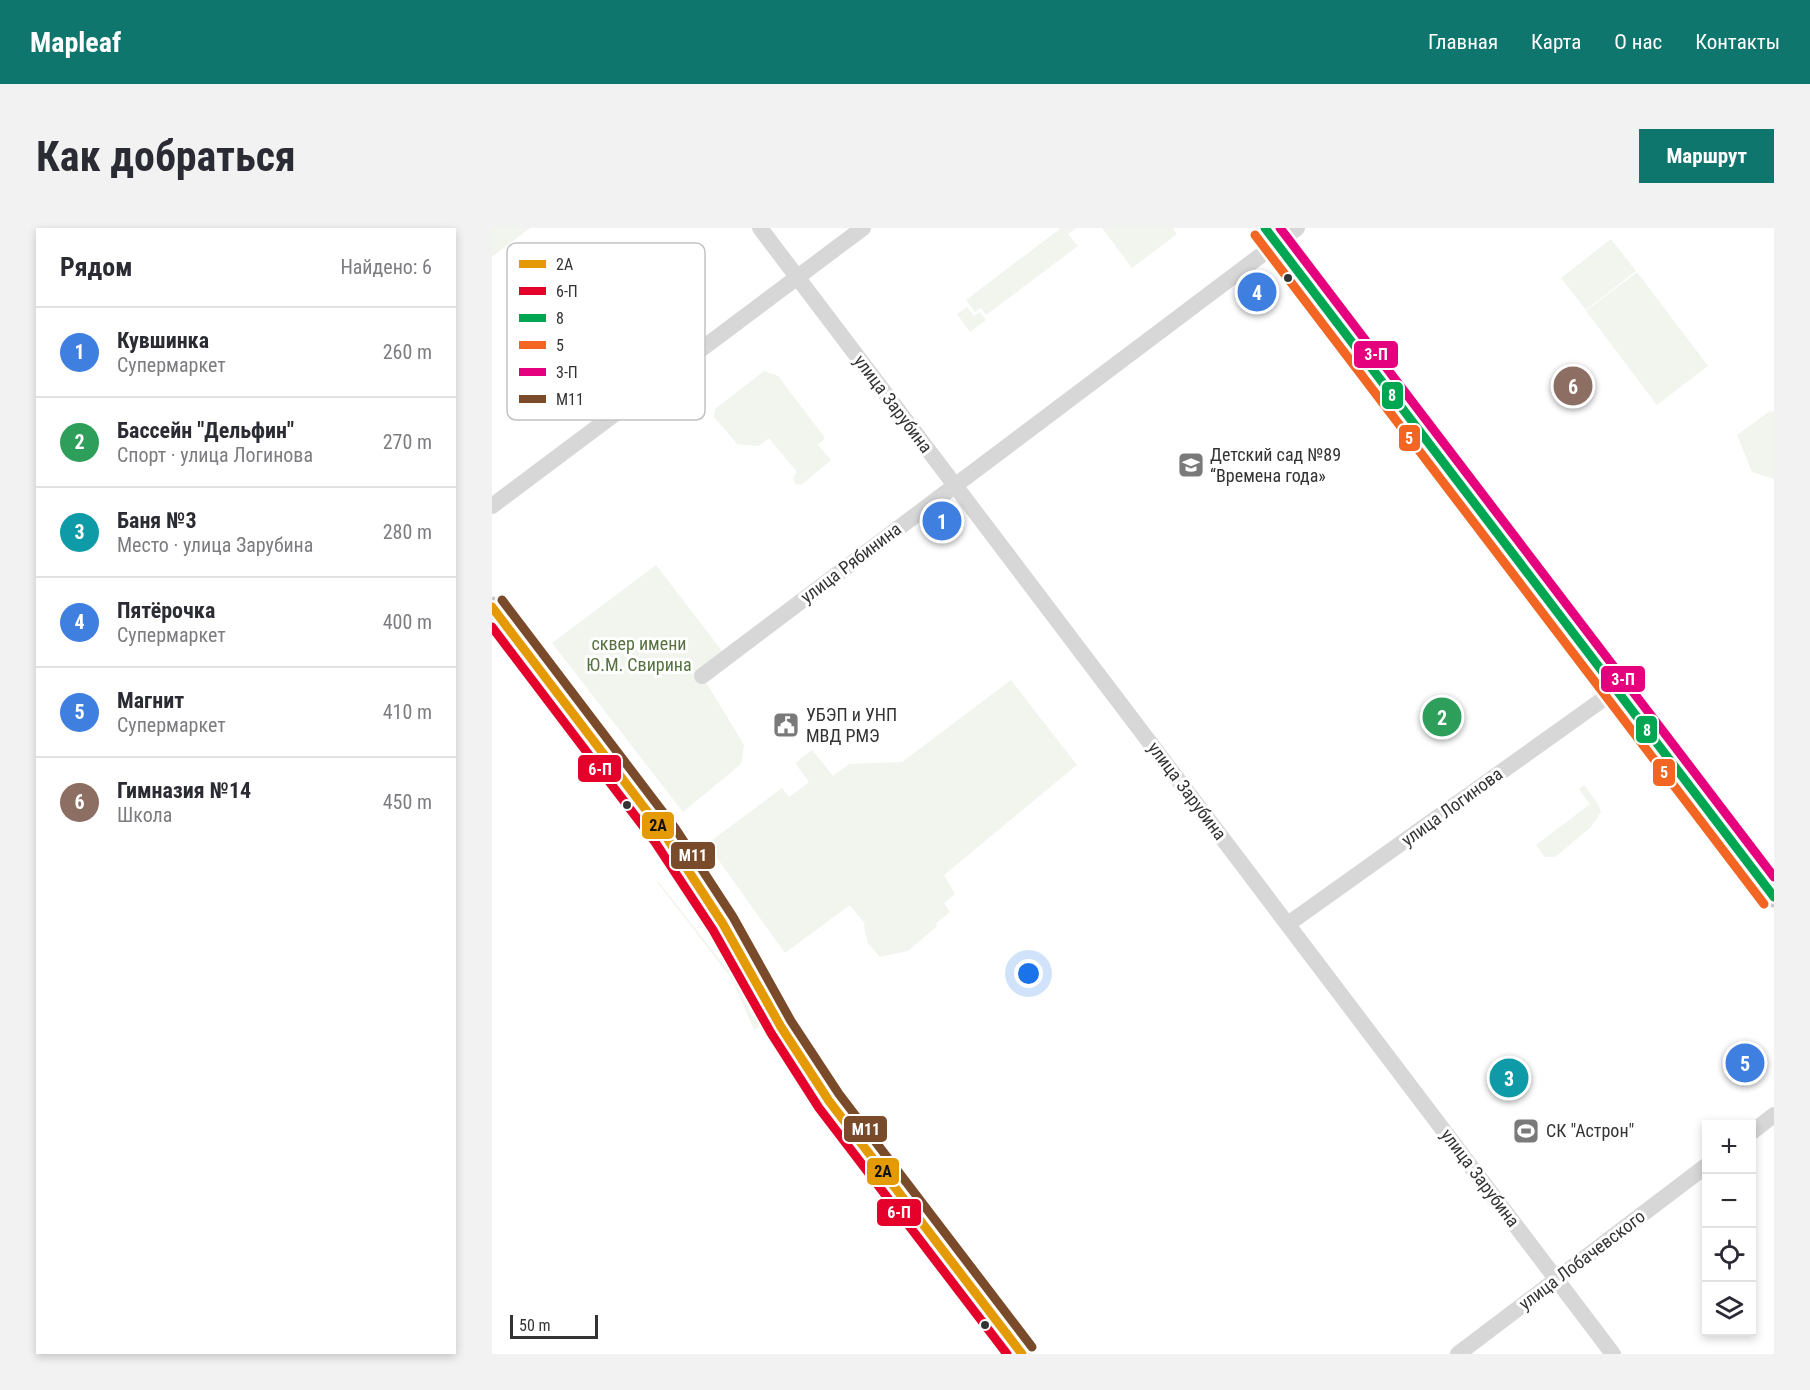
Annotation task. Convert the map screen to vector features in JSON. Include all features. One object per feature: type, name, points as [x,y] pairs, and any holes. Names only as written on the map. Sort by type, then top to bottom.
[{"type":"main road","points":[[1267,242],[1774,897]]},
{"type":"main road","points":[[492,608],[665,835],[723,924],[781,1027],[830,1101],[1022,1354]]},
{"type":"street","name":"улица Зарубина","points":[[760,228],[1613,1354]]},
{"type":"street","points":[[705,346],[863,228]]},
{"type":"street","name":"улица Рябинина","points":[[702,676],[955,485],[1267,242],[1297,228]]},
{"type":"street","points":[[492,506],[607,420]]},
{"type":"street","name":"улица Логинова","points":[[1288,924],[1616,690]]},
{"type":"street","points":[[1756,1129],[1774,1115]]},
{"type":"street","name":"улица Лобачевского","points":[[1458,1354],[1702,1170]]},
{"type":"green space","points":[[492,228],[530,228],[510,243],[507,243],[507,246],[492,257]]},
{"type":"green space","points":[[1061,228],[1076,228],[1068,234],[1078,246],[986,315],[981,308],[975,312],[966,300]]},
{"type":"green space","points":[[1102,228],[1173,228],[1177,234],[1132,268]]},
{"type":"green space","points":[[1611,239],[1636,271],[1586,310],[1561,278]]},
{"type":"green space","points":[[1637,272],[1708,366],[1657,405],[1586,311]]},
{"type":"green space","points":[[967,307],[974,316],[980,312],[986,320],[970,332],[957,314]]},
{"type":"green space","points":[[764,371],[778,376],[825,438],[818,445],[831,460],[801,485],[795,484],[793,478],[797,472],[769,438],[759,446],[737,444],[714,417],[715,409]]},
{"type":"green space","points":[[1770,411],[1774,412],[1774,479],[1752,472],[1737,435]]},
{"type":"green space","name":"сквер имени Ю.М. Свирина","points":[[656,565],[722,651],[698,669],[744,745],[741,764],[683,812],[552,643]]},
{"type":"green space","points":[[1011,680],[1077,765],[944,875],[955,894],[944,903],[950,912],[908,951],[880,957],[868,943],[865,924],[850,905],[785,953],[707,844],[782,788],[789,797],[809,782],[795,763],[812,750],[833,776],[849,764],[902,762]]},
{"type":"green space","points":[[1584,785],[1601,812],[1591,827],[1559,854],[1554,857],[1545,857],[1536,845],[1590,804],[1579,789]]},
{"type":"green space","points":[[658,881],[744,991],[762,1025],[754,1030],[732,979]]},
{"type":"transit line","name":"8","points":[[1265,228],[1774,897]]},
{"type":"transit line","name":"3-П","points":[[1280,228],[1774,877]]},
{"type":"transit line","name":"5","points":[[1255,235],[1764,904]]},
{"type":"transit line","name":"М11","points":[[502,600],[675,828],[733,917],[791,1021],[839,1094],[1032,1347]]},
{"type":"transit line","name":"2А","points":[[492,607],[665,835],[723,924],[781,1027],[829,1101],[1022,1354]]},
{"type":"transit line","name":"6-П","points":[[492,627],[655,842],[713,930],[771,1033],[819,1108],[1007,1354]]},
{"type":"place","name":"Пятёрочка","points":[[1257,292]]},
{"type":"place","name":"Гимназия №14","points":[[1573,386]]},
{"type":"place","name":"Детский сад №89 “Времена года»","points":[[1191,465]]},
{"type":"place","name":"Кувшинка","points":[[942,521]]},
{"type":"place","name":"Бассейн \"Дельфин\"","points":[[1442,717]]},
{"type":"place","name":"УБЭП и УНП МВД РМЭ","points":[[786,725]]},
{"type":"place","name":"Магнит","points":[[1745,1063]]},
{"type":"place","name":"Баня №3","points":[[1509,1078]]},
{"type":"place","name":"СК \"Астрон\"","points":[[1526,1131]]}]
